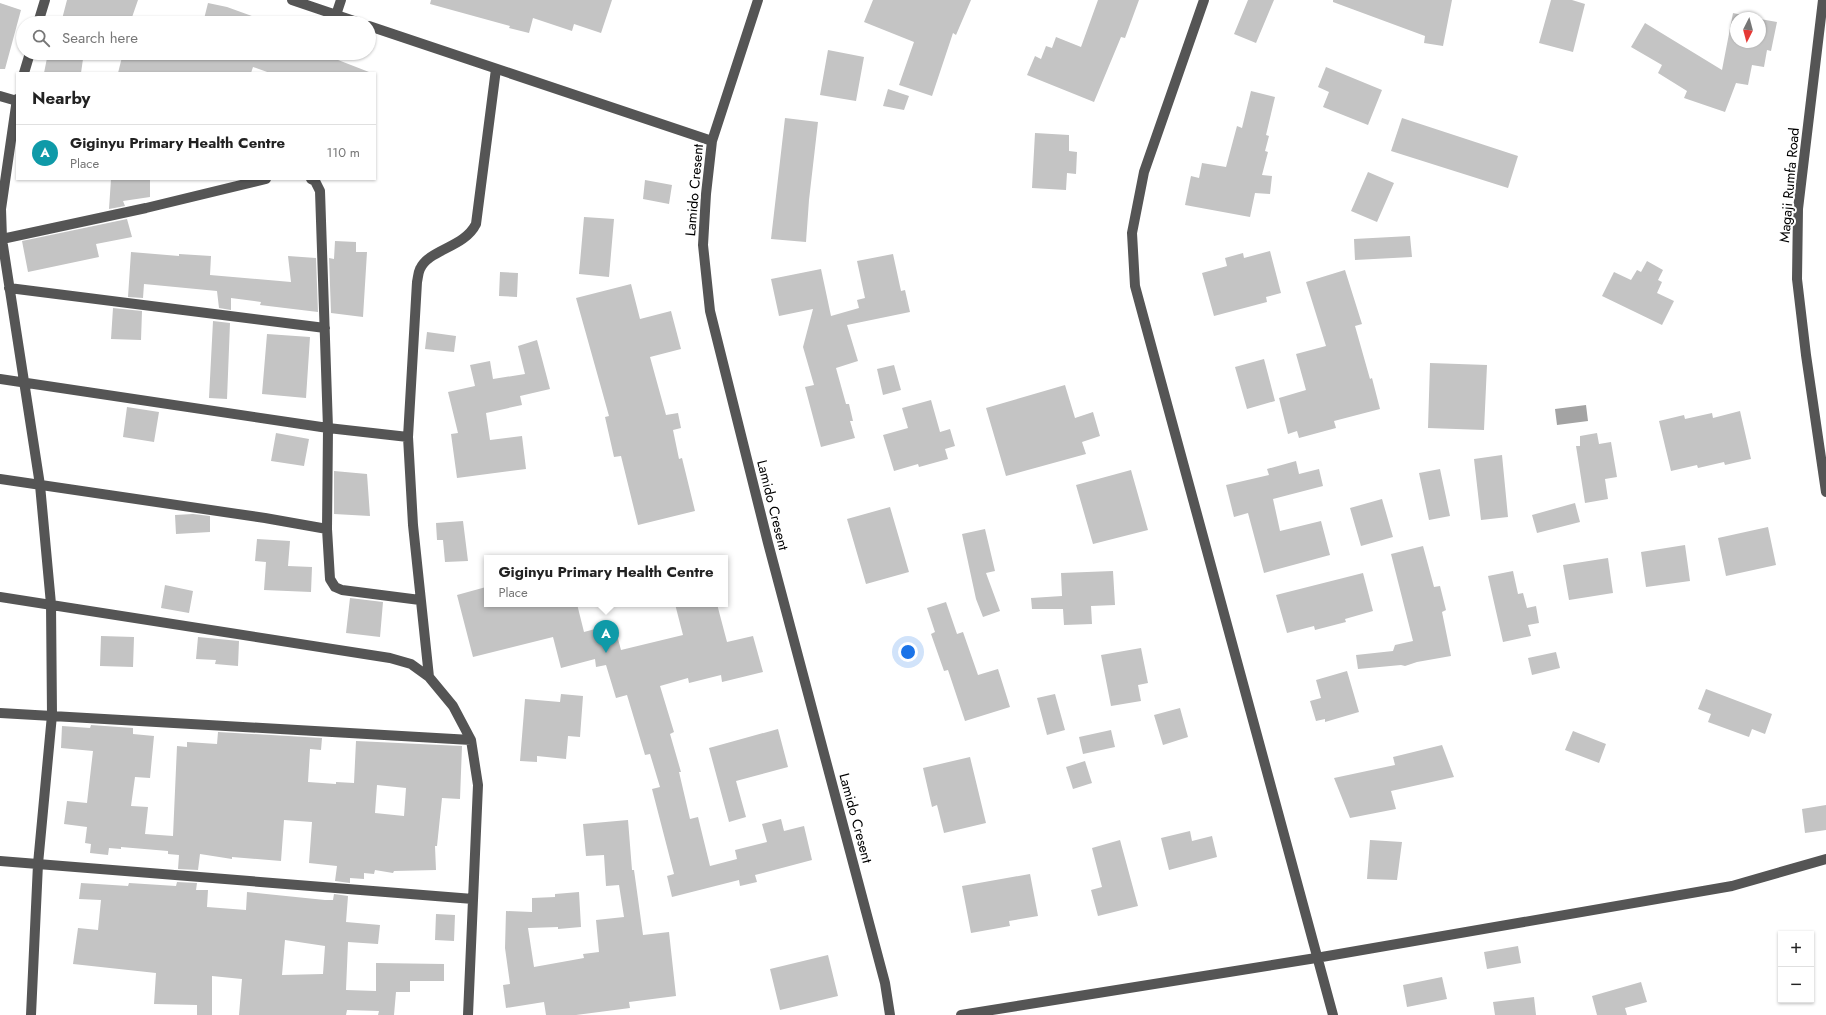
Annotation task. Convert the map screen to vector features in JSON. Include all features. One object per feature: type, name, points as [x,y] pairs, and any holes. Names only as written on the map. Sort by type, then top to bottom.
[{"type":"street","points":[[40,16],[45,0]]},
{"type":"street","points":[[292,0],[339,16]]},
{"type":"street","points":[[336,15],[341,0]]},
{"type":"street","name":"Lamido Cresent","points":[[758,0],[712,141],[706,194],[703,245],[710,311],[770,551],[886,983],[890,1015]]},
{"type":"street","points":[[1204,0],[1144,172],[1132,233],[1135,286],[1276,803],[1316,958],[1333,1015]]},
{"type":"street","name":"Magaji Rumfa Road","points":[[1823,0],[1798,209],[1797,279],[1806,355],[1826,492]]},
{"type":"street","points":[[376,28],[712,141]]},
{"type":"street","points":[[24,72],[28,60]]},
{"type":"street","points":[[429,677],[413,525],[408,437],[417,282],[420,269],[427,260],[467,237],[476,224],[496,68]]},
{"type":"street","points":[[0,96],[16,100]]},
{"type":"street","points":[[16,106],[0,209],[2,239],[40,485],[51,604],[52,715],[38,864],[31,1015]]},
{"type":"street","points":[[2,239],[146,208],[262,180]]},
{"type":"street","points":[[313,180],[315,181],[320,192],[328,428],[327,529],[330,579],[335,587],[342,590],[420,600]]},
{"type":"street","points":[[9,288],[325,328]]},
{"type":"street","points":[[0,379],[328,428],[408,437]]},
{"type":"street","points":[[0,478],[265,518],[327,529]]},
{"type":"street","points":[[0,597],[390,658],[411,664],[429,677],[453,706],[471,740],[478,785],[468,1015]]},
{"type":"street","points":[[0,713],[471,740]]},
{"type":"street","points":[[961,1015],[1316,958],[1732,886],[1826,859]]},
{"type":"street","points":[[0,861],[473,899]]},
{"type":"shaded area","points":[[1586,405],[1588,421],[1557,425],[1555,409]]},
{"type":"building","points":[[67,0],[138,0],[132,16],[63,16]]},
{"type":"building","points":[[431,0],[612,0],[601,33],[574,24],[572,31],[533,18],[529,33],[509,28],[510,26],[430,4]]},
{"type":"building","points":[[873,0],[971,0],[956,35],[953,33],[932,96],[899,85],[914,42],[864,22]]},
{"type":"building","points":[[1098,0],[1139,0],[1125,38],[1121,37],[1094,102],[1027,75],[1035,56],[1041,59],[1046,46],[1052,48],[1056,37],[1081,47]]},
{"type":"building","points":[[1248,0],[1274,0],[1256,43],[1234,34]]},
{"type":"building","points":[[1333,0],[1452,0],[1443,46],[1424,43],[1425,36],[1333,2]]},
{"type":"building","points":[[1551,0],[1572,0],[1585,4],[1573,52],[1539,43]]},
{"type":"building","points":[[0,3],[21,10],[19,16],[16,16],[16,28],[5,69],[0,69]]},
{"type":"building","points":[[208,3],[227,7],[252,16],[205,16]]},
{"type":"building","points":[[1766,20],[1777,22],[1771,51],[1767,50],[1764,67],[1752,65],[1748,85],[1736,83],[1725,112],[1684,98],[1687,91],[1658,73],[1662,65],[1631,47],[1645,23],[1722,70],[1730,29],[1730,48],[1766,48]]},
{"type":"building","points":[[828,50],[864,57],[856,101],[820,95]]},
{"type":"building","points":[[47,60],[83,60],[81,72],[44,72]]},
{"type":"building","points":[[121,60],[338,60],[369,72],[267,72],[253,67],[251,72],[118,72]]},
{"type":"building","points":[[1326,67],[1382,90],[1368,125],[1323,107],[1329,92],[1318,87]]},
{"type":"building","points":[[888,89],[909,96],[904,110],[883,106]]},
{"type":"building","points":[[1251,91],[1275,97],[1266,135],[1269,136],[1265,151],[1268,152],[1262,175],[1272,176],[1270,194],[1255,193],[1250,217],[1185,205],[1191,176],[1199,178],[1202,163],[1226,167],[1237,126],[1242,128]]},
{"type":"building","points":[[785,118],[818,122],[806,242],[771,239]]},
{"type":"building","points":[[1402,118],[1518,156],[1508,188],[1391,151]]},
{"type":"building","points":[[1035,133],[1069,135],[1069,151],[1077,152],[1076,174],[1067,173],[1066,190],[1032,188]]},
{"type":"building","points":[[1368,172],[1394,183],[1377,222],[1351,211]]},
{"type":"building","points":[[111,180],[150,180],[150,197],[123,201],[125,206],[109,209]]},
{"type":"building","points":[[645,180],[672,185],[669,204],[643,199]]},
{"type":"building","points":[[584,217],[614,219],[609,277],[579,274]]},
{"type":"building","points":[[127,219],[132,237],[96,244],[99,257],[28,272],[22,241]]},
{"type":"building","points":[[1410,236],[1412,257],[1355,260],[1354,239]]},
{"type":"building","points":[[335,241],[356,242],[356,252],[367,252],[363,317],[331,313],[329,258],[334,259]]},
{"type":"building","points":[[1270,251],[1281,293],[1266,297],[1267,302],[1214,316],[1202,273],[1227,266],[1225,258],[1243,253],[1244,258]]},
{"type":"building","points":[[131,252],[179,256],[179,254],[211,256],[210,275],[291,282],[288,256],[316,258],[318,312],[260,305],[261,302],[231,298],[231,310],[219,308],[217,291],[144,284],[143,298],[128,297]]},
{"type":"building","points":[[893,254],[901,291],[905,290],[910,312],[847,325],[858,361],[836,368],[846,404],[849,404],[853,421],[850,421],[855,438],[821,447],[805,387],[814,385],[803,347],[813,309],[779,316],[771,279],[821,269],[831,316],[859,308],[857,300],[865,298],[857,261]]},
{"type":"building","points":[[1647,261],[1663,270],[1658,280],[1662,282],[1657,293],[1674,301],[1662,325],[1602,296],[1614,272],[1631,280],[1637,270],[1641,272]]},
{"type":"building","points":[[1345,270],[1362,324],[1355,326],[1370,379],[1372,378],[1380,409],[1334,421],[1336,428],[1299,438],[1297,431],[1288,434],[1279,398],[1306,390],[1296,354],[1326,346],[1306,282]]},
{"type":"building","points":[[500,272],[518,273],[517,297],[499,296]]},
{"type":"building","points":[[631,284],[640,319],[671,311],[681,349],[650,357],[666,415],[678,413],[681,428],[673,430],[679,459],[682,458],[695,511],[638,525],[621,456],[614,457],[605,417],[609,416],[576,298]]},
{"type":"building","points":[[113,308],[142,311],[141,340],[111,339]]},
{"type":"building","points":[[213,321],[230,323],[227,399],[209,398]]},
{"type":"building","points":[[427,332],[456,336],[454,352],[425,349]]},
{"type":"building","points":[[267,334],[310,337],[306,398],[262,394]]},
{"type":"building","points":[[537,340],[550,389],[520,396],[522,405],[486,413],[490,440],[522,436],[526,469],[457,478],[451,434],[458,433],[448,392],[475,386],[470,365],[490,361],[493,379],[525,374],[518,346]]},
{"type":"building","points":[[1264,359],[1275,401],[1247,409],[1235,367]]},
{"type":"building","points":[[1430,363],[1487,365],[1484,430],[1428,428]]},
{"type":"building","points":[[894,365],[901,390],[883,395],[877,369]]},
{"type":"building","points":[[1065,385],[1075,418],[1093,412],[1100,436],[1082,442],[1086,454],[1006,476],[986,408]]},
{"type":"building","points":[[931,400],[940,432],[950,429],[955,446],[945,449],[948,459],[919,467],[918,464],[894,471],[883,435],[908,428],[902,408]]},
{"type":"building","points":[[127,407],[159,412],[154,442],[123,437]]},
{"type":"building","points":[[1740,411],[1751,459],[1725,465],[1724,462],[1698,468],[1697,465],[1671,471],[1659,421],[1684,415],[1685,419],[1712,413],[1713,418]]},
{"type":"building","points":[[276,433],[309,439],[304,466],[271,461]]},
{"type":"building","points":[[1597,433],[1599,444],[1611,442],[1617,477],[1605,479],[1608,499],[1585,503],[1576,446],[1580,446],[1580,436]]},
{"type":"building","points":[[1502,455],[1508,517],[1481,520],[1474,459]]},
{"type":"building","points":[[1296,461],[1299,474],[1319,469],[1323,486],[1273,499],[1280,531],[1321,521],[1330,555],[1264,573],[1248,513],[1234,517],[1226,485],[1269,475],[1267,469]]},
{"type":"building","points":[[1440,469],[1450,516],[1429,520],[1419,473]]},
{"type":"building","points":[[1131,470],[1148,530],[1093,544],[1076,485]]},
{"type":"building","points":[[334,471],[367,474],[370,516],[334,514]]},
{"type":"building","points":[[1382,499],[1393,537],[1361,546],[1350,508]]},
{"type":"building","points":[[1575,503],[1580,522],[1537,533],[1532,515]]},
{"type":"building","points":[[890,507],[909,572],[866,584],[847,519]]},
{"type":"building","points":[[193,514],[210,516],[210,532],[176,534],[175,515]]},
{"type":"building","points":[[463,521],[468,561],[445,562],[443,540],[437,540],[436,523]]},
{"type":"building","points":[[1768,527],[1776,565],[1726,576],[1718,538]]},
{"type":"building","points":[[985,529],[995,571],[986,573],[1000,611],[983,617],[976,599],[962,534]]},
{"type":"building","points":[[257,539],[290,541],[288,566],[312,567],[311,592],[264,590],[266,562],[255,561]]},
{"type":"building","points":[[1685,545],[1690,581],[1646,587],[1641,552]]},
{"type":"building","points":[[1423,546],[1434,587],[1440,586],[1446,610],[1442,612],[1451,656],[1417,662],[1405,666],[1401,665],[1358,669],[1356,655],[1393,651],[1395,645],[1413,641],[1391,554]]},
{"type":"building","points":[[1608,558],[1613,593],[1569,600],[1563,565]]},
{"type":"building","points":[[1113,571],[1115,605],[1091,606],[1092,624],[1064,625],[1063,609],[1032,609],[1031,598],[1062,596],[1061,573]]},
{"type":"building","points":[[1513,571],[1518,594],[1523,593],[1527,608],[1536,606],[1539,623],[1528,625],[1531,636],[1503,642],[1488,576]]},
{"type":"building","points":[[1363,573],[1373,611],[1345,619],[1346,622],[1315,630],[1314,626],[1287,633],[1276,595]]},
{"type":"building","points":[[165,585],[193,591],[189,613],[161,608]]},
{"type":"building","points":[[484,588],[484,607],[578,607],[584,632],[614,624],[621,650],[683,635],[676,607],[718,607],[727,642],[753,636],[763,672],[722,682],[721,675],[689,683],[688,678],[660,686],[674,732],[670,734],[681,772],[679,772],[690,819],[698,817],[710,866],[737,859],[735,850],[767,842],[762,824],[781,819],[784,831],[804,826],[812,860],[755,875],[757,882],[740,886],[739,880],[672,897],[667,876],[674,874],[652,789],[660,787],[650,754],[645,755],[627,695],[616,698],[606,665],[596,667],[595,659],[561,668],[553,637],[473,657],[457,595]]},
{"type":"building","points":[[350,598],[383,602],[380,637],[346,633]]},
{"type":"building","points":[[946,602],[957,634],[963,632],[978,675],[998,669],[1010,707],[965,721],[948,670],[944,671],[931,634],[935,632],[927,608]]},
{"type":"building","points":[[101,636],[134,637],[133,667],[100,666]]},
{"type":"building","points":[[198,637],[239,641],[238,666],[215,664],[216,660],[196,659]]},
{"type":"building","points":[[1141,648],[1148,683],[1138,685],[1141,701],[1111,706],[1101,655]]},
{"type":"building","points":[[1556,652],[1560,668],[1532,675],[1528,658]]},
{"type":"building","points":[[1347,671],[1359,712],[1325,722],[1325,719],[1316,721],[1310,701],[1321,698],[1316,680]]},
{"type":"building","points":[[1706,689],[1772,714],[1765,734],[1752,729],[1749,737],[1708,722],[1711,714],[1698,709]]},
{"type":"building","points":[[561,694],[583,696],[580,737],[568,736],[566,759],[537,756],[537,762],[520,761],[525,699],[560,702]]},
{"type":"building","points":[[1055,694],[1065,730],[1047,735],[1037,698]]},
{"type":"building","points":[[1180,708],[1188,737],[1163,745],[1154,715]]},
{"type":"building","points":[[91,725],[133,728],[133,734],[154,736],[150,778],[135,777],[131,806],[148,807],[145,834],[173,836],[177,746],[187,747],[187,742],[217,744],[218,732],[322,738],[321,750],[310,749],[308,782],[336,784],[336,782],[354,783],[356,741],[462,746],[460,799],[442,798],[437,846],[435,846],[436,870],[394,871],[393,873],[375,870],[374,874],[364,873],[364,879],[350,878],[350,883],[335,881],[337,866],[309,863],[312,822],[284,820],[281,861],[232,857],[232,859],[200,854],[198,870],[178,869],[179,855],[168,854],[168,851],[121,847],[121,849],[109,848],[108,855],[90,853],[91,844],[85,843],[87,827],[64,824],[67,801],[87,803],[93,751],[61,748],[62,726],[90,728]],"holes":[[[377,785],[406,788],[404,816],[375,813]]]},
{"type":"building","points":[[778,729],[788,767],[736,781],[746,817],[729,822],[709,748]]},
{"type":"building","points":[[1111,730],[1115,747],[1083,754],[1079,737]]},
{"type":"building","points":[[1573,731],[1606,744],[1599,763],[1565,750]]},
{"type":"building","points":[[1442,745],[1454,777],[1391,791],[1396,809],[1350,818],[1334,778],[1395,765],[1393,757]]},
{"type":"building","points":[[970,757],[986,823],[944,833],[937,805],[932,807],[923,768]]},
{"type":"building","points":[[1085,761],[1092,783],[1073,789],[1066,767]]},
{"type":"building","points":[[1826,805],[1826,830],[1805,833],[1802,809]]},
{"type":"building","points":[[628,820],[632,870],[634,870],[643,935],[669,932],[676,996],[629,1002],[630,1008],[576,1015],[546,1015],[544,1002],[506,1008],[503,985],[510,984],[505,948],[506,911],[532,912],[532,898],[555,897],[555,894],[579,892],[581,927],[558,929],[558,927],[528,928],[534,967],[584,958],[583,954],[599,952],[596,920],[624,917],[619,885],[606,886],[604,855],[586,856],[583,824]]},
{"type":"building","points":[[1190,831],[1192,841],[1212,836],[1217,857],[1169,870],[1161,838]]},
{"type":"building","points":[[1120,840],[1138,906],[1098,916],[1091,890],[1102,887],[1092,848]]},
{"type":"building","points":[[1370,840],[1402,842],[1397,880],[1367,879]]},
{"type":"building","points":[[1030,874],[1038,916],[1009,921],[1010,926],[971,933],[962,886]]},
{"type":"building","points":[[177,882],[197,883],[196,890],[208,890],[207,907],[246,910],[247,892],[325,900],[333,900],[334,894],[348,896],[346,922],[380,925],[378,944],[348,942],[346,990],[376,991],[376,963],[444,964],[444,981],[410,981],[410,992],[396,992],[394,1015],[378,1015],[379,1011],[347,1010],[346,1015],[239,1015],[242,979],[212,976],[212,1015],[197,1015],[197,1005],[154,1004],[156,973],[73,964],[78,928],[98,930],[101,900],[79,899],[81,883],[128,886],[129,883],[176,886]],"holes":[[[285,940],[325,946],[323,974],[282,975]]]},
{"type":"building","points":[[436,914],[455,915],[454,941],[435,940]]},
{"type":"building","points":[[1518,946],[1521,963],[1487,969],[1484,952]]},
{"type":"building","points":[[828,955],[838,996],[780,1010],[770,969]]},
{"type":"building","points":[[1442,977],[1447,999],[1407,1007],[1403,985]]},
{"type":"building","points":[[1641,982],[1647,1002],[1625,1008],[1627,1015],[1597,1015],[1592,996]]},
{"type":"building","points":[[1534,997],[1536,1015],[1495,1015],[1493,1002]]},
{"type":"place","name":"Giginyu Primary Health Centre","points":[[606,653]]}]
